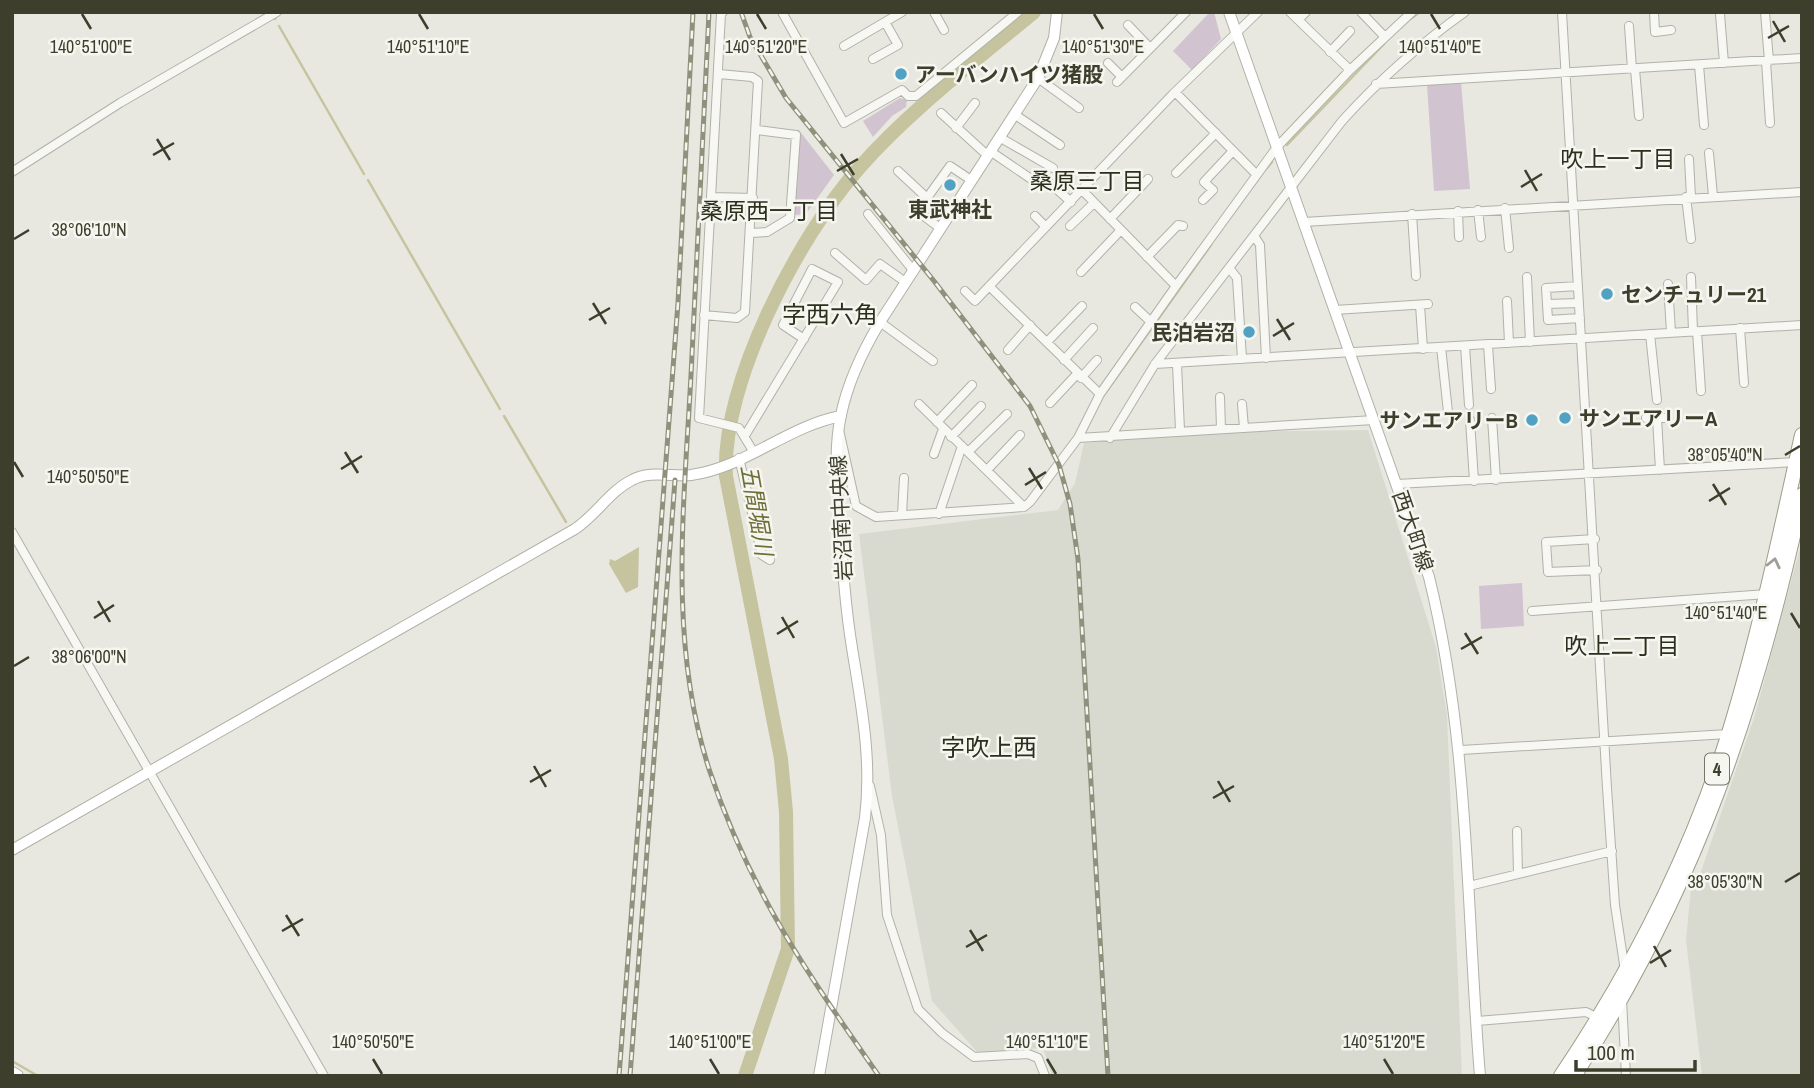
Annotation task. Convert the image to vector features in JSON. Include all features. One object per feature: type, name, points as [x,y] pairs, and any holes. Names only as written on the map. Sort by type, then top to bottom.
[{"type":"highway","name":"4","points":[[1561,1076],[1625,971],[1670,884],[1728,734],[1767,594],[1802,435]]},
{"type":"highway","name":"4","points":[[1574,1076],[1622,1000],[1690,864],[1737,746],[1775,617],[1802,495]]},
{"type":"main road","points":[[12,1073],[17,1076]]},
{"type":"street","points":[[12,172],[120,103],[277,12]]},
{"type":"street","points":[[723,12],[698,418],[743,431],[753,451]]},
{"type":"street","points":[[782,12],[844,123],[902,90],[908,96],[916,96],[1018,12]]},
{"type":"street","points":[[844,46],[902,12]]},
{"type":"street","points":[[934,12],[944,30]]},
{"type":"street","name":"岩沼南中央線","points":[[819,1076],[865,818],[868,776],[868,748],[848,625],[842,560],[836,458],[841,416],[862,352],[904,281],[1038,78],[1054,37],[1056,12]]},
{"type":"street","points":[[1108,63],[1119,80],[1186,12]]},
{"type":"street","name":"西大町線","points":[[1229,12],[1397,484],[1429,578],[1445,639],[1461,750],[1480,1076]]},
{"type":"street","points":[[965,291],[975,301],[1175,92],[1258,12]]},
{"type":"street","points":[[1290,12],[1350,70]]},
{"type":"street","points":[[1298,20],[1306,12]]},
{"type":"street","points":[[1362,12],[1384,36]]},
{"type":"street","points":[[839,430],[856,506],[876,517],[1024,507],[1078,438],[1100,394],[1277,147],[1384,36],[1412,12]]},
{"type":"street","points":[[1110,438],[1155,364],[1292,190],[1342,121],[1376,84],[1423,42],[1465,12]]},
{"type":"street","points":[[1562,12],[1612,851],[1621,964],[1625,971]]},
{"type":"street","points":[[1654,12],[1655,32],[1671,30]]},
{"type":"street","points":[[1765,12],[1770,123]]},
{"type":"street","points":[[1720,14],[1724,63]]},
{"type":"street","points":[[873,59],[898,45],[885,22]]},
{"type":"street","points":[[1128,25],[1150,48]]},
{"type":"street","points":[[1629,26],[1639,116]]},
{"type":"street","points":[[1330,51],[1350,31]]},
{"type":"street","points":[[1376,84],[1802,58]]},
{"type":"street","points":[[1699,65],[1704,125]]},
{"type":"street","points":[[704,315],[737,318],[746,312],[751,233],[757,79],[719,74]]},
{"type":"street","points":[[1038,78],[1079,108]]},
{"type":"street","points":[[1175,92],[1256,174]]},
{"type":"street","points":[[956,128],[975,103]]},
{"type":"street","points":[[941,113],[988,153],[1037,183]]},
{"type":"street","points":[[1014,114],[1060,145]]},
{"type":"street","points":[[751,233],[767,232],[790,218],[796,135],[757,130]]},
{"type":"street","points":[[1176,173],[1216,133]]},
{"type":"street","points":[[999,137],[1053,168]]},
{"type":"street","points":[[1203,200],[1213,190],[1205,182],[1233,151]]},
{"type":"street","points":[[1709,153],[1713,196]]},
{"type":"street","points":[[1689,159],[1691,239]]},
{"type":"street","points":[[898,171],[927,198],[950,166],[971,180]]},
{"type":"street","points":[[1110,219],[1148,179]]},
{"type":"street","points":[[1050,183],[1071,202]]},
{"type":"street","points":[[1082,190],[1176,286]]},
{"type":"street","points":[[1304,222],[1802,192]]},
{"type":"street","points":[[712,197],[753,198]]},
{"type":"street","points":[[1070,226],[1094,203]]},
{"type":"street","points":[[1505,208],[1509,248]]},
{"type":"street","points":[[1478,210],[1481,237]]},
{"type":"street","points":[[1458,211],[1459,237]]},
{"type":"street","points":[[867,214],[912,269]]},
{"type":"street","points":[[921,214],[940,228]]},
{"type":"street","points":[[1414,214],[1419,244]]},
{"type":"street","points":[[1414,214],[1416,276]]},
{"type":"street","points":[[1035,216],[1046,228]]},
{"type":"street","points":[[1147,257],[1178,225],[1183,226]]},
{"type":"street","points":[[1081,272],[1121,230]]},
{"type":"street","points":[[1255,237],[1260,245],[1266,358]]},
{"type":"street","points":[[835,253],[866,280],[880,264],[904,281]]},
{"type":"street","points":[[743,431],[804,339],[838,282],[812,269],[783,325],[804,339]]},
{"type":"street","points":[[1230,269],[1237,278],[1241,359]]},
{"type":"street","points":[[1527,277],[1530,342]]},
{"type":"street","points":[[1691,277],[1701,391]]},
{"type":"street","points":[[1668,284],[1671,332]]},
{"type":"street","points":[[989,286],[1100,394]]},
{"type":"street","points":[[1578,286],[1546,288],[1548,320],[1580,318]]},
{"type":"street","points":[[1507,301],[1509,343]]},
{"type":"street","points":[[1547,304],[1579,303]]},
{"type":"street","points":[[1335,310],[1424,304],[1423,349]]},
{"type":"street","points":[[1047,342],[1082,306]]},
{"type":"street","points":[[1135,307],[1151,322]]},
{"type":"street","points":[[880,322],[933,361]]},
{"type":"street","points":[[1155,364],[1177,365],[1802,325]]},
{"type":"street","points":[[1008,350],[1030,326]]},
{"type":"street","points":[[1064,360],[1093,328]]},
{"type":"street","points":[[1740,328],[1744,383]]},
{"type":"street","points":[[1650,334],[1657,400]]},
{"type":"street","points":[[1488,345],[1491,389]]},
{"type":"street","points":[[1465,346],[1469,405]]},
{"type":"street","points":[[1441,348],[1448,412]]},
{"type":"street","points":[[1050,403],[1097,360]]},
{"type":"street","points":[[1177,365],[1180,430]]},
{"type":"street","points":[[934,454],[940,426],[972,385]]},
{"type":"street","points":[[1220,397],[1221,429]]},
{"type":"street","points":[[919,404],[1024,507]]},
{"type":"street","points":[[1242,404],[1244,428]]},
{"type":"street","points":[[951,437],[981,406]]},
{"type":"street","points":[[939,514],[965,449],[1007,414]]},
{"type":"street","points":[[12,850],[575,529],[634,479],[660,474],[692,475],[713,470],[821,420],[841,416]]},
{"type":"street","points":[[1492,418],[1496,480]]},
{"type":"street","points":[[1646,418],[1662,418],[1660,470]]},
{"type":"street","points":[[1078,438],[1374,420]]},
{"type":"street","points":[[1470,420],[1474,481]]},
{"type":"street","points":[[987,470],[1020,435]]},
{"type":"street","points":[[737,459],[762,555],[770,560]]},
{"type":"street","points":[[1397,484],[1796,462]]},
{"type":"street","points":[[902,515],[904,478]]},
{"type":"street","points":[[12,532],[324,1076]]},
{"type":"street","points":[[1595,539],[1546,542],[1548,572],[1597,570]]},
{"type":"street","points":[[1532,611],[1767,594]]},
{"type":"street","points":[[1461,750],[1728,734]]},
{"type":"street","points":[[868,776],[881,835],[887,915],[918,1009],[950,1040],[974,1057],[1028,1054],[1038,1058],[1045,1076]]},
{"type":"street","points":[[1517,831],[1518,874]]},
{"type":"street","points":[[1469,886],[1612,851]]},
{"type":"street","points":[[1622,1000],[1626,1076]]},
{"type":"street","points":[[1477,1021],[1586,1012],[1598,1018]]},
{"type":"shaded area","points":[[1214,12],[1221,39],[1192,70],[1173,51],[1208,14]]},
{"type":"shaded area","points":[[1461,82],[1470,189],[1434,191],[1427,85]]},
{"type":"shaded area","points":[[900,98],[907,100],[906,107],[892,116],[873,137],[863,121]]},
{"type":"shaded area","points":[[798,129],[834,175],[806,214],[793,215]]},
{"type":"shaded area","points":[[1368,430],[1436,647],[1447,715],[1462,1076],[1052,1076],[1043,1048],[978,1053],[932,1001],[892,796],[859,534],[1058,510],[1075,483],[1084,443],[1215,432]]},
{"type":"shaded area","points":[[1802,541],[1802,1076],[1702,1076],[1686,940],[1692,876],[1700,874],[1754,718]]},
{"type":"shaded area","points":[[639,547],[638,587],[626,593],[609,564],[610,559],[615,561]]},
{"type":"shaded area","points":[[1522,583],[1524,626],[1481,629],[1479,586]]},
{"type":"waterway","name":"五間堀川","points":[[745,1076],[788,949],[786,812],[781,759],[726,476],[728,439],[736,399],[768,313],[812,232],[836,197],[899,126],[1034,12]]},
{"type":"waterway","points":[[1409,20],[1420,12]]},
{"type":"waterway","points":[[279,26],[364,174]]},
{"type":"waterway","points":[[1287,145],[1384,44]]},
{"type":"waterway","points":[[1266,169],[1272,162]]},
{"type":"waterway","points":[[368,180],[500,409]]},
{"type":"waterway","points":[[1101,399],[1211,245]]},
{"type":"waterway","points":[[504,416],[566,522]]},
{"type":"waterway","points":[[12,1061],[38,1076]]},
{"type":"railway","points":[[619,1076],[678,303],[693,12]]},
{"type":"railway","points":[[709,12],[683,524],[683,623],[688,672],[696,721],[709,769],[742,854],[804,966],[879,1076]]},
{"type":"railway","points":[[741,12],[750,37],[786,98],[934,281],[1030,406],[1059,465],[1070,504],[1078,559],[1108,1076]]},
{"type":"railway","points":[[630,1076],[675,480]]},
{"type":"place","name":"アーバンハイツ猪股","points":[[901,74]]},
{"type":"place","name":"東武神社","points":[[950,185]]},
{"type":"place","name":"センチュリー21","points":[[1607,294]]},
{"type":"place","name":"民泊岩沼","points":[[1249,332]]},
{"type":"place","name":"サンエアリーA","points":[[1565,418]]},
{"type":"place","name":"サンエアリーB","points":[[1532,420]]},
{"type":"district","name":"吹上一丁目","points":[[1618,158]]},
{"type":"district","name":"桑原三丁目","points":[[1087,180]]},
{"type":"district","name":"桑原西一丁目","points":[[769,210]]},
{"type":"district","name":"字西六角","points":[[830,314]]},
{"type":"district","name":"吹上二丁目","points":[[1622,645]]},
{"type":"district","name":"字吹上西","points":[[989,747]]}]
